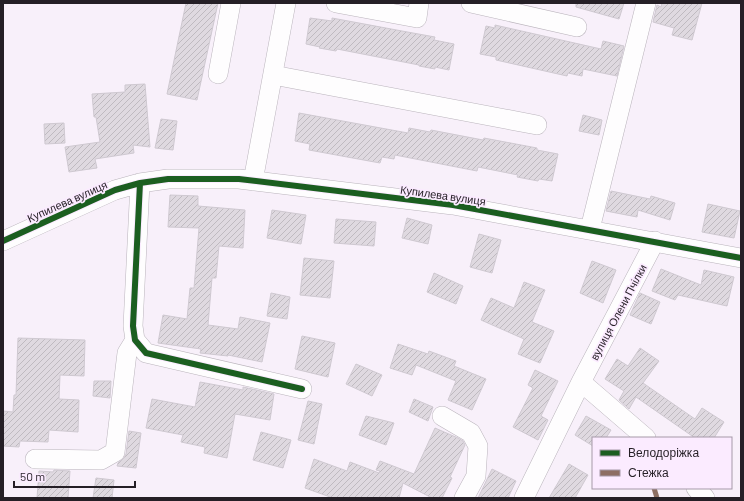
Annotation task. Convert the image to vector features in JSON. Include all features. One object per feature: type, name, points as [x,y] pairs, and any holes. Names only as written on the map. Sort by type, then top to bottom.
[{"type":"street","points":[[218,74],[231,3]]},
{"type":"street","points":[[253,181],[286,3]]},
{"type":"street","points":[[336,3],[417,18],[419,3]]},
{"type":"street","points":[[471,3],[577,27]]},
{"type":"street","points":[[590,230],[646,3]]},
{"type":"street","points":[[273,75],[537,125]]},
{"type":"street","name":"Купилева вулиця","points":[[3,241],[115,190],[140,183],[168,179],[239,180],[453,205],[741,258]]},
{"type":"street","points":[[140,183],[133,326],[135,340],[146,353],[302,389]]},
{"type":"street","name":"вулиця Олени Пчілки","points":[[524,498],[581,382],[655,241]]},
{"type":"street","points":[[35,459],[101,460],[115,452],[127,353],[135,340]]},
{"type":"street","points":[[581,382],[645,437]]},
{"type":"street","points":[[442,416],[472,433],[478,446],[476,476],[464,498]]},
{"type":"street","points":[[697,489],[705,498]]},
{"type":"building","points":[[186,3],[218,3],[197,100],[167,94]]},
{"type":"building","points":[[576,3],[624,3],[619,19],[576,7]]},
{"type":"building","points":[[662,3],[702,3],[692,40],[672,35],[674,28],[653,22],[657,5],[661,7]]},
{"type":"building","points":[[310,18],[332,21],[332,18],[435,37],[434,40],[454,44],[449,70],[419,66],[337,49],[336,51],[319,48],[320,47],[306,44]]},
{"type":"building","points":[[495,25],[601,49],[603,41],[624,46],[617,76],[583,69],[582,76],[568,73],[567,76],[496,60],[496,57],[480,54],[486,26],[495,28]]},
{"type":"building","points":[[145,84],[150,147],[133,145],[134,153],[95,159],[97,168],[69,172],[65,147],[100,142],[96,117],[94,117],[92,94],[125,92],[125,85]]},
{"type":"building","points":[[299,113],[408,133],[409,128],[430,132],[431,130],[483,140],[484,138],[537,148],[537,150],[558,154],[552,181],[539,179],[538,181],[517,177],[518,175],[478,167],[477,171],[395,155],[394,159],[382,157],[380,163],[309,150],[310,144],[295,141]]},
{"type":"building","points":[[583,115],[602,120],[599,135],[579,131]]},
{"type":"building","points":[[161,119],[177,121],[173,150],[155,148]]},
{"type":"building","points":[[64,123],[65,143],[45,144],[44,124]]},
{"type":"building","points":[[611,191],[650,199],[651,196],[675,203],[670,220],[638,210],[637,217],[606,211]]},
{"type":"building","points":[[170,195],[198,196],[198,206],[245,210],[243,248],[219,246],[216,278],[212,278],[208,325],[238,329],[240,317],[270,323],[262,362],[228,355],[200,353],[201,349],[158,343],[163,315],[187,319],[190,288],[194,288],[199,228],[168,227]]},
{"type":"building","points":[[708,204],[740,211],[734,238],[702,232]]},
{"type":"building","points":[[272,210],[306,215],[301,244],[267,238]]},
{"type":"building","points":[[407,218],[432,225],[428,244],[402,238]]},
{"type":"building","points":[[336,219],[376,222],[374,246],[334,243]]},
{"type":"building","points":[[479,234],[501,240],[492,273],[470,267]]},
{"type":"building","points":[[304,258],[334,261],[330,298],[300,295]]},
{"type":"building","points":[[592,261],[616,270],[603,303],[580,293]]},
{"type":"building","points":[[661,269],[701,285],[704,270],[734,277],[727,306],[678,295],[675,300],[652,291]]},
{"type":"building","points":[[434,273],[463,286],[456,304],[427,292]]},
{"type":"building","points":[[524,282],[545,290],[532,322],[554,331],[540,363],[518,354],[524,339],[481,320],[491,298],[514,308]]},
{"type":"building","points":[[271,293],[290,297],[287,319],[267,316]]},
{"type":"building","points":[[640,293],[660,302],[651,324],[630,315]]},
{"type":"building","points":[[302,336],[335,343],[328,377],[295,369]]},
{"type":"building","points":[[18,338],[85,340],[84,376],[60,375],[59,399],[79,400],[78,432],[49,430],[48,442],[20,441],[19,447],[3,446],[3,411],[13,412],[14,395],[16,395]]},
{"type":"building","points":[[398,344],[428,354],[429,351],[456,361],[454,366],[486,379],[472,410],[448,400],[456,381],[416,365],[412,375],[390,368]]},
{"type":"building","points":[[640,348],[659,361],[643,383],[695,419],[702,408],[724,422],[715,437],[694,437],[636,397],[629,409],[619,400],[624,391],[605,379],[617,359],[628,366]]},
{"type":"building","points":[[356,364],[382,375],[372,396],[346,384]]},
{"type":"building","points":[[535,370],[558,381],[541,416],[548,420],[538,440],[513,427],[533,388],[528,385]]},
{"type":"building","points":[[94,381],[111,381],[110,398],[93,396]]},
{"type":"building","points":[[200,382],[243,390],[243,387],[274,394],[270,420],[235,414],[227,458],[204,453],[205,447],[181,442],[183,435],[146,428],[152,399],[195,407]]},
{"type":"building","points":[[414,399],[433,407],[428,421],[409,412]]},
{"type":"building","points":[[308,401],[322,404],[314,444],[298,440]]},
{"type":"building","points":[[366,416],[394,423],[386,445],[359,435]]},
{"type":"building","points":[[586,416],[611,430],[607,437],[592,437],[592,445],[575,435]]},
{"type":"building","points":[[435,428],[458,438],[463,441],[465,445],[450,477],[452,478],[442,498],[432,498],[403,483],[399,498],[333,498],[305,488],[314,459],[347,471],[350,462],[379,473],[380,471],[376,470],[380,461],[414,474]]},
{"type":"building","points":[[129,431],[141,433],[136,468],[117,466],[126,454]]},
{"type":"building","points":[[261,432],[291,440],[283,468],[253,460]]},
{"type":"building","points":[[569,464],[588,475],[575,498],[549,498]]},
{"type":"building","points":[[492,469],[516,481],[508,498],[478,498]]},
{"type":"building","points":[[54,470],[70,471],[68,498],[37,498],[39,471],[53,472]]},
{"type":"building","points":[[96,478],[114,480],[112,498],[93,498]]},
{"type":"marked path","points":[[654,489],[657,498]]},
{"type":"cycle path","points":[[3,241],[115,190],[140,183],[168,179],[239,179],[453,205],[741,258]]},
{"type":"cycle path","points":[[140,183],[133,326],[135,340],[146,353],[302,389]]}]
